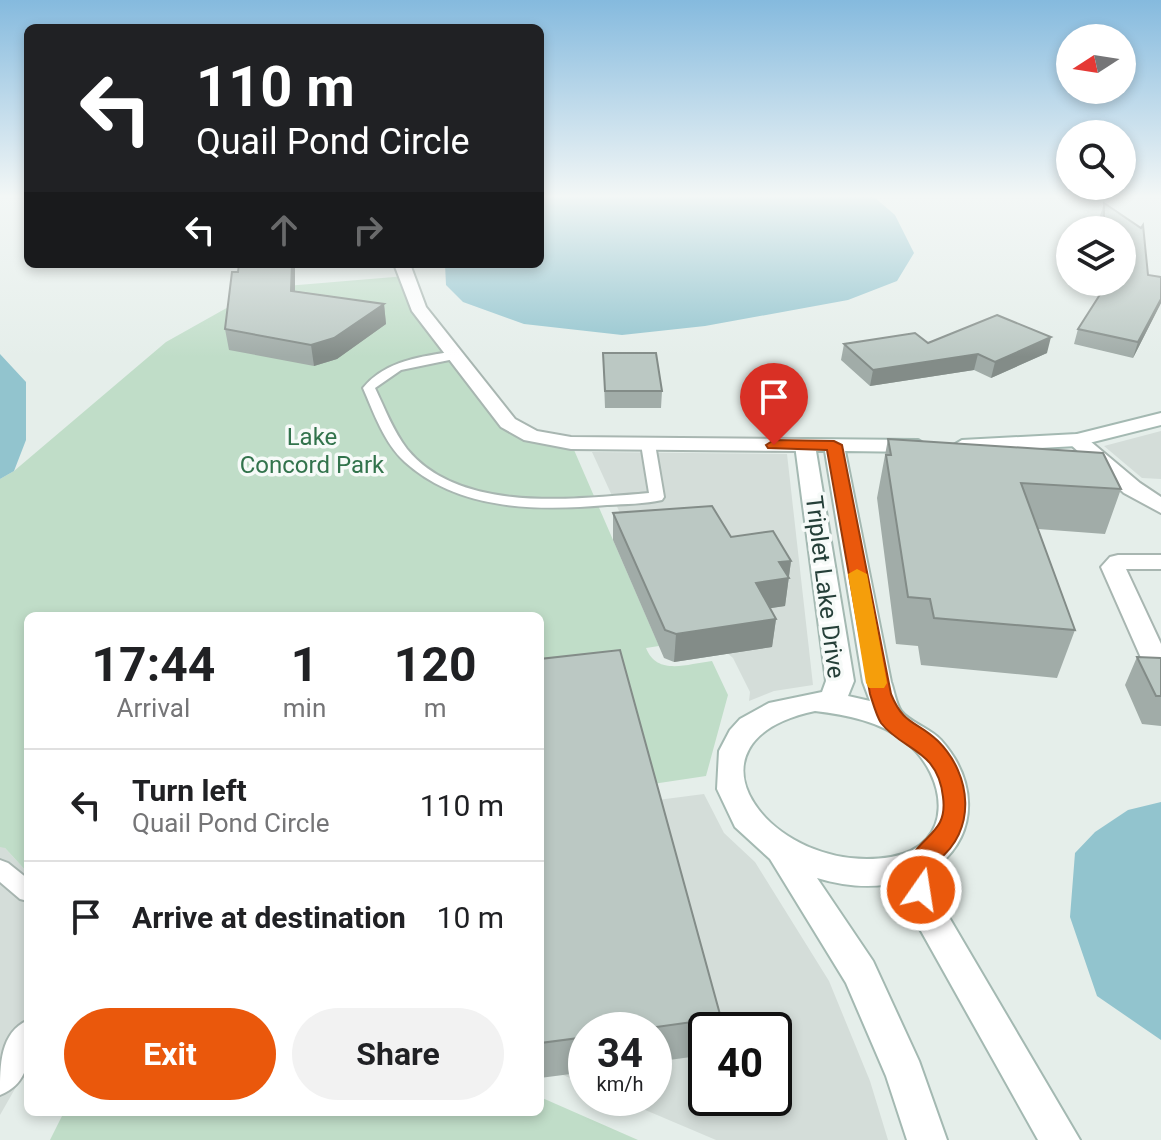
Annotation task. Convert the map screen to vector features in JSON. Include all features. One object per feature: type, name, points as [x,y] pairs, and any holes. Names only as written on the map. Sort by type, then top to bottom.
[{"type":"street","points":[[403,268],[418,308],[508,423],[531,436],[571,443],[993,446],[1077,440],[1159,421]]},
{"type":"street","points":[[1077,440],[1132,488],[1161,506]]},
{"type":"street","name":"Triplet Lake Drive","points":[[805,445],[840,681],[832,703]]},
{"type":"street","points":[[834,445],[877,682],[890,719]]},
{"type":"street","points":[[1161,562],[1126,561],[1118,562],[1113,567],[1161,667]]},
{"type":"street","points":[[815,701],[876,712],[890,719],[930,747],[947,771],[955,798],[952,824],[938,847],[913,864],[882,873],[848,874],[813,865],[781,850],[751,825],[733,797],[729,767],[737,741],[755,720],[782,707],[815,701]]},
{"type":"street","points":[[781,850],[860,973],[905,1075],[927,1140]]},
{"type":"street","points":[[925,857],[921,890],[928,912],[1060,1140]]},
{"type":"street","points":[[0,1076],[24,1043]]},
{"type":"lane","points":[[455,355],[405,364],[378,376],[369,388],[405,455],[427,475],[454,489],[536,503],[657,497],[648,444]]},
{"type":"lane","points":[[0,869],[24,889]]},
{"type":"shaded area","points":[[1161,431],[1161,479],[1142,478],[1104,446]]},
{"type":"shaded area","points":[[592,452],[787,454],[813,685],[774,691],[749,701],[750,692],[733,658],[725,651],[679,642]]},
{"type":"shaded area","points":[[544,714],[642,802],[704,794],[724,833],[755,862],[829,981],[870,1081],[888,1140],[716,1140],[659,1116],[672,1116],[672,1012],[568,1012],[568,1077],[544,1067]]},
{"type":"shaded area","points":[[0,847],[4,847],[24,869],[24,1073],[0,1115]]},
{"type":"green space","name":"Lake Concord Park","points":[[406,276],[418,308],[508,423],[571,443],[659,646],[646,648],[651,657],[657,662],[674,666],[712,661],[728,695],[706,776],[646,785],[544,698],[544,612],[24,612],[24,869],[5,848],[0,847],[0,479],[14,471],[166,342],[262,288]]},
{"type":"green space","points":[[544,1099],[568,1109],[568,1116],[583,1116],[638,1140],[50,1140],[62,1116],[544,1116]]},
{"type":"water","points":[[544,250],[913,250],[914,253],[897,281],[848,300],[705,326],[622,335],[524,324],[463,302],[446,285],[445,268],[544,268]]},
{"type":"water","points":[[0,354],[26,382],[26,440],[14,471],[0,479]]},
{"type":"water","points":[[1161,802],[1161,1040],[1097,996],[1070,917],[1075,853],[1095,832],[1128,810]]},
{"type":"building","points":[[1136,250],[1146,250],[1148,275],[1161,277],[1161,299],[1138,342],[1078,329],[1099,296],[1136,296]]},
{"type":"building","points":[[238,268],[292,268],[291,291],[384,304],[334,338],[311,345],[225,329],[232,272],[238,272]]},
{"type":"building","points":[[997,315],[1051,337],[995,362],[978,354],[873,370],[844,344],[915,333],[928,343]]},
{"type":"building","points":[[603,353],[656,353],[662,391],[605,391]]},
{"type":"building","points":[[888,439],[1103,453],[1121,489],[1021,483],[1075,630],[934,618],[930,599],[908,597],[886,455],[891,455]]},
{"type":"building","points":[[712,506],[731,537],[773,531],[791,561],[779,562],[789,578],[756,583],[776,619],[676,634],[665,630],[613,513]]},
{"type":"building","points":[[620,650],[719,1012],[688,1012],[688,1023],[672,1025],[672,1012],[568,1012],[568,1039],[544,1042],[544,659]]},
{"type":"building","points":[[1137,657],[1161,658],[1161,696],[1156,696]]},
{"type":"slow traffic","points":[[857,574],[877,683]]},
{"type":"route","points":[[774,445],[834,445],[880,694],[890,719],[930,747],[947,771],[955,798],[952,824],[938,847],[925,857],[921,890]]}]
